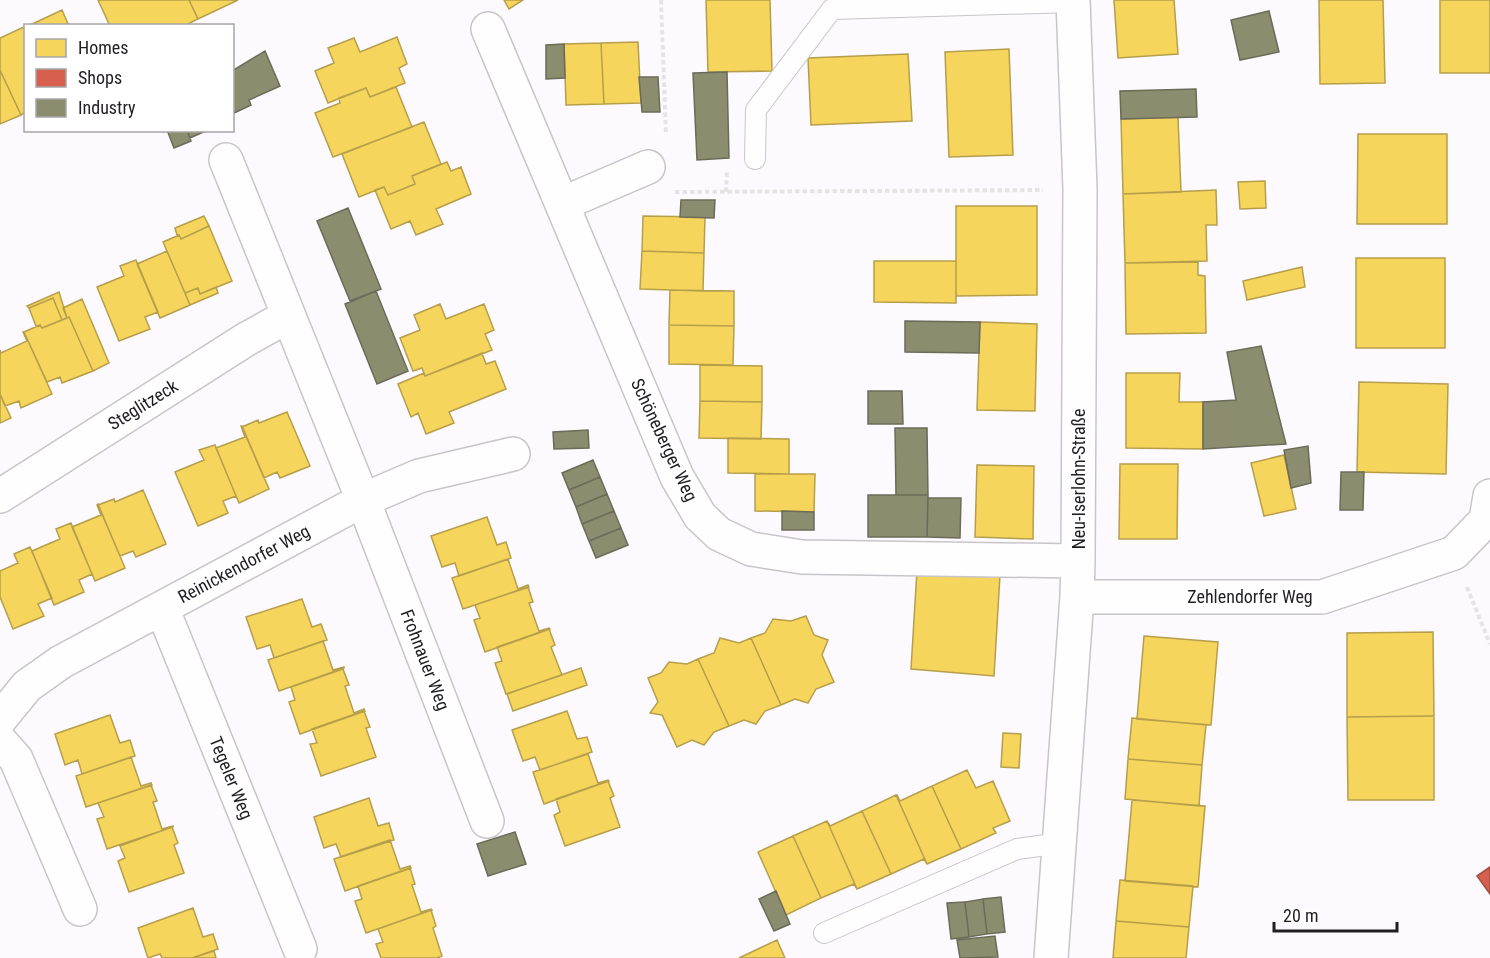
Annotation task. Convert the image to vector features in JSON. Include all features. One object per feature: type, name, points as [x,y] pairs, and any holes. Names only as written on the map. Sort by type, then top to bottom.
[{"type":"street","name":"Neu-Iserlohn-Straße","points":[[1052,958],[1078,561],[1080,189],[1073,1]]},
{"type":"street","name":"Schöneberger Weg","points":[[488,29],[677,477],[700,516],[719,534],[751,549],[802,557],[1078,561]]},
{"type":"street","points":[[226,160],[363,500]]},
{"type":"street","points":[[562,204],[648,167]]},
{"type":"street","name":"Steglitzeck","points":[[0,496],[245,340],[288,316]]},
{"type":"street","name":"Reinickendorfer Weg","points":[[0,719],[27,686],[61,662],[363,500],[419,476],[513,454]]},
{"type":"street","name":"Zehlendorfer Weg","points":[[1077,597],[1322,597],[1454,553],[1486,520],[1490,496]]},
{"type":"street","name":"Frohnauer Weg","points":[[363,500],[487,821]]},
{"type":"street","name":"Tegeler Weg","points":[[162,608],[300,949]]},
{"type":"street","points":[[0,741],[16,759],[80,909]]},
{"type":"lane","points":[[755,159],[756,110],[832,5],[1073,1]]},
{"type":"lane","points":[[824,933],[1017,849],[1059,843]]},
{"type":"path","points":[[661,0],[666,136]]},
{"type":"path","points":[[726,192],[727,169]]},
{"type":"path","points":[[668,192],[1080,189]]},
{"type":"path","points":[[1454,553],[1490,644]]},
{"type":"building: Homes","points":[[98,0],[189,0],[198,19],[188,24],[109,24]]},
{"type":"building: Homes","points":[[189,0],[238,0],[198,19]]},
{"type":"building: Homes","points":[[504,0],[523,0],[509,9]]},
{"type":"building: Homes","points":[[706,0],[770,0],[772,71],[708,72]]},
{"type":"building: Homes","points":[[1114,0],[1174,0],[1178,54],[1118,58]]},
{"type":"building: Homes","points":[[1319,0],[1383,0],[1385,83],[1320,84]]},
{"type":"building: Homes","points":[[1440,0],[1490,0],[1490,73],[1440,73]]},
{"type":"building: Homes","points":[[62,10],[68,24],[32,24]]},
{"type":"building: Homes","points":[[24,27],[24,113],[21,115],[0,70],[0,38]]},
{"type":"building: Homes","points":[[397,37],[407,64],[399,68],[405,83],[370,97],[366,88],[328,103],[315,71],[334,63],[328,48],[354,38],[360,52]]},
{"type":"building: Homes","points":[[638,42],[641,103],[604,104],[601,43]]},
{"type":"building: Homes","points":[[601,43],[604,104],[566,105],[564,44]]},
{"type":"building: Homes","points":[[1009,49],[1013,155],[949,157],[945,52]]},
{"type":"building: Homes","points":[[908,54],[912,121],[811,125],[808,58]]},
{"type":"building: Homes","points":[[0,70],[21,115],[0,124]]},
{"type":"building: Homes","points":[[396,87],[412,127],[333,157],[315,113],[340,103],[339,98],[366,88],[370,97]]},
{"type":"building: Homes","points":[[1178,117],[1181,192],[1123,194],[1121,119]]},
{"type":"building: Homes","points":[[424,122],[441,164],[412,176],[415,184],[388,195],[384,187],[359,197],[342,154]]},
{"type":"building: Homes","points":[[1358,134],[1447,134],[1447,224],[1357,224]]},
{"type":"building: Homes","points":[[447,162],[451,171],[461,167],[471,194],[436,209],[443,224],[416,235],[410,221],[391,229],[375,190],[384,187],[388,195],[415,184],[412,176]]},
{"type":"building: Homes","points":[[1265,181],[1266,208],[1240,209],[1238,182]]},
{"type":"building: Homes","points":[[1216,190],[1217,225],[1206,225],[1207,261],[1125,263],[1123,194]]},
{"type":"building: Homes","points":[[956,206],[1037,206],[1037,295],[956,296]]},
{"type":"building: Homes","points":[[204,216],[209,226],[181,239],[177,235],[175,228]]},
{"type":"building: Homes","points":[[643,216],[705,217],[704,253],[642,251]]},
{"type":"building: Homes","points":[[209,226],[232,281],[200,294],[198,288],[185,293],[163,242],[179,235],[181,239]]},
{"type":"building: Homes","points":[[167,251],[190,305],[160,318],[137,264]]},
{"type":"building: Homes","points":[[642,251],[704,253],[703,291],[640,289]]},
{"type":"building: Homes","points":[[1356,258],[1445,258],[1445,348],[1356,348]]},
{"type":"building: Homes","points":[[136,260],[158,312],[145,317],[150,329],[119,341],[97,287],[124,276],[120,266]]},
{"type":"building: Homes","points":[[874,261],[956,261],[956,303],[874,302]]},
{"type":"building: Homes","points":[[1198,262],[1198,275],[1205,276],[1206,333],[1126,334],[1125,263]]},
{"type":"building: Homes","points":[[1302,267],[1305,287],[1247,300],[1243,281]]},
{"type":"building: Homes","points":[[216,287],[218,293],[190,305],[185,293],[198,288],[200,294]]},
{"type":"building: Homes","points":[[670,290],[734,291],[734,326],[669,325]]},
{"type":"building: Homes","points":[[59,292],[67,318],[62,320],[53,298],[29,308],[27,306]]},
{"type":"building: Homes","points":[[53,298],[62,320],[42,328],[40,325],[36,326],[29,308]]},
{"type":"building: Homes","points":[[82,299],[109,363],[93,371],[63,308]]},
{"type":"building: Homes","points":[[440,304],[446,319],[484,304],[494,330],[485,334],[492,350],[425,376],[422,368],[413,371],[400,338],[420,330],[414,315]]},
{"type":"building: Homes","points":[[69,317],[93,371],[62,383],[60,377],[47,382],[24,332],[40,325],[42,328]]},
{"type":"building: Homes","points":[[980,322],[1037,324],[1035,411],[977,410]]},
{"type":"building: Homes","points":[[669,325],[734,326],[733,365],[669,364]]},
{"type":"building: Homes","points":[[23,332],[52,394],[21,408],[19,401],[5,406],[0,394],[0,350],[1,353],[27,341]]},
{"type":"building: Homes","points":[[482,353],[486,364],[495,361],[506,389],[449,412],[454,423],[426,434],[418,413],[411,417],[398,384],[424,373],[425,376]]},
{"type":"building: Homes","points":[[700,365],[762,366],[762,402],[700,401]]},
{"type":"building: Homes","points":[[1126,373],[1180,373],[1179,402],[1203,402],[1203,449],[1126,448]]},
{"type":"building: Homes","points":[[1359,382],[1448,384],[1446,474],[1357,472]]},
{"type":"building: Homes","points":[[0,394],[11,418],[0,423]]},
{"type":"building: Homes","points":[[700,401],[762,402],[761,439],[699,438]]},
{"type":"building: Homes","points":[[287,412],[310,466],[280,478],[277,472],[264,478],[242,427]]},
{"type":"building: Homes","points":[[241,426],[269,489],[239,503],[216,448],[245,437]]},
{"type":"building: Homes","points":[[728,438],[789,439],[789,474],[728,473]]},
{"type":"building: Homes","points":[[215,445],[236,496],[223,501],[228,513],[198,526],[175,472],[204,460],[199,450]]},
{"type":"building: Homes","points":[[1284,455],[1296,509],[1264,516],[1251,463]]},
{"type":"building: Homes","points":[[1120,464],[1178,464],[1177,539],[1119,539]]},
{"type":"building: Homes","points":[[977,465],[1034,466],[1033,539],[975,537]]},
{"type":"building: Homes","points":[[755,474],[815,474],[814,512],[755,511]]},
{"type":"building: Homes","points":[[143,490],[166,544],[136,557],[133,551],[120,556],[98,505],[114,499],[115,502]]},
{"type":"building: Homes","points":[[98,504],[125,568],[95,581],[72,527],[101,515]]},
{"type":"building: Homes","points":[[487,517],[497,545],[506,542],[511,558],[459,576],[455,563],[442,567],[431,536]]},
{"type":"building: Homes","points":[[71,523],[92,574],[79,580],[84,592],[54,605],[32,551],[60,539],[56,529]]},
{"type":"building: Homes","points":[[30,547],[52,598],[38,604],[44,616],[13,629],[0,597],[0,571],[18,563],[14,554]]},
{"type":"building: Homes","points":[[508,559],[518,589],[528,585],[529,587],[463,609],[452,578]]},
{"type":"building: Homes","points":[[917,570],[1000,575],[994,676],[911,669]]},
{"type":"building: Homes","points":[[528,587],[533,602],[529,603],[539,631],[550,629],[485,652],[474,620],[480,618],[475,605]]},
{"type":"building: Homes","points":[[302,599],[312,627],[321,624],[327,640],[274,658],[270,645],[257,649],[246,617]]},
{"type":"building: Homes","points":[[806,616],[814,635],[828,640],[822,655],[834,682],[816,689],[808,703],[795,699],[781,705],[751,638],[765,633],[773,619],[791,621]]},
{"type":"building: Homes","points":[[549,629],[555,645],[551,647],[562,675],[506,694],[495,663],[502,661],[497,647]]},
{"type":"building: Homes","points":[[1433,632],[1434,716],[1347,717],[1347,633]]},
{"type":"building: Homes","points":[[1144,636],[1218,642],[1211,725],[1137,719]]},
{"type":"building: Homes","points":[[720,638],[739,643],[751,638],[781,705],[765,711],[756,724],[744,720],[729,726],[698,659],[714,653]]},
{"type":"building: Homes","points":[[323,641],[333,670],[344,668],[279,691],[268,660]]},
{"type":"building: Homes","points":[[698,659],[729,726],[714,732],[704,745],[692,740],[677,747],[662,715],[650,713],[658,702],[648,678],[661,673],[669,662],[687,664]]},
{"type":"building: Homes","points":[[581,668],[587,685],[513,711],[507,694]]},
{"type":"building: Homes","points":[[343,669],[349,685],[345,686],[354,713],[364,709],[365,711],[300,734],[289,702],[295,700],[291,687]]},
{"type":"building: Homes","points":[[364,711],[370,727],[366,728],[376,757],[321,776],[310,744],[317,743],[312,729]]},
{"type":"building: Homes","points":[[567,711],[577,739],[587,737],[592,752],[540,770],[535,757],[523,761],[512,730]]},
{"type":"building: Homes","points":[[110,715],[120,743],[130,740],[135,756],[82,774],[78,760],[65,765],[55,734]]},
{"type":"building: Homes","points":[[1434,716],[1434,800],[1348,800],[1347,717]]},
{"type":"building: Homes","points":[[1132,718],[1206,725],[1202,765],[1128,759]]},
{"type":"building: Homes","points":[[1003,733],[1021,734],[1019,768],[1001,767]]},
{"type":"building: Homes","points":[[588,754],[598,783],[609,781],[544,804],[533,772]]},
{"type":"building: Homes","points":[[131,757],[141,786],[151,783],[152,785],[86,807],[76,776]]},
{"type":"building: Homes","points":[[1128,759],[1202,765],[1199,806],[1125,799]]},
{"type":"building: Homes","points":[[967,770],[976,788],[993,781],[1010,821],[993,828],[996,833],[961,849],[932,786]]},
{"type":"building: Homes","points":[[608,781],[614,796],[610,798],[620,827],[565,846],[554,815],[560,812],[556,799]]},
{"type":"building: Homes","points":[[151,785],[157,801],[153,802],[162,829],[173,827],[107,849],[97,819],[104,817],[98,803]]},
{"type":"building: Homes","points":[[932,786],[961,849],[927,864],[896,795],[900,801]]},
{"type":"building: Homes","points":[[896,795],[927,864],[924,859],[891,874],[862,811]]},
{"type":"building: Homes","points":[[369,798],[378,826],[389,823],[394,840],[341,857],[336,844],[324,848],[314,817]]},
{"type":"building: Homes","points":[[1132,800],[1205,806],[1198,887],[1125,881]]},
{"type":"building: Homes","points":[[862,811],[891,874],[857,889],[827,821],[830,826]]},
{"type":"building: Homes","points":[[827,821],[857,889],[854,884],[821,898],[793,836]]},
{"type":"building: Homes","points":[[172,827],[178,843],[174,845],[184,873],[129,892],[118,861],[125,858],[120,846]]},
{"type":"building: Homes","points":[[793,836],[821,898],[786,915],[758,852]]},
{"type":"building: Homes","points":[[390,840],[400,869],[410,866],[411,868],[345,891],[334,859]]},
{"type":"building: Homes","points":[[410,868],[415,884],[412,885],[421,912],[432,910],[366,933],[355,901],[362,899],[358,886]]},
{"type":"building: Homes","points":[[1120,880],[1193,886],[1189,927],[1116,921]]},
{"type":"building: Homes","points":[[193,908],[203,937],[213,934],[218,949],[192,958],[162,958],[160,954],[148,958],[138,928]]},
{"type":"building: Homes","points":[[431,910],[436,926],[433,928],[442,956],[437,958],[381,958],[376,944],[383,942],[378,929]]},
{"type":"building: Homes","points":[[1116,921],[1189,927],[1186,958],[1113,958]]},
{"type":"building: Homes","points":[[777,940],[785,958],[739,958]]},
{"type":"building: Homes","points":[[214,951],[216,958],[192,958]]},
{"type":"building: Shops","points":[[1490,867],[1490,894],[1477,876]]},
{"type":"building: Industry","points":[[1269,11],[1279,52],[1240,60],[1231,20]]},
{"type":"building: Industry","points":[[564,44],[565,78],[546,79],[546,45]]},
{"type":"building: Industry","points":[[265,51],[280,86],[249,100],[251,105],[234,113],[234,70]]},
{"type":"building: Industry","points":[[727,72],[729,158],[697,160],[693,73]]},
{"type":"building: Industry","points":[[639,77],[658,77],[660,112],[642,112]]},
{"type":"building: Industry","points":[[1196,89],[1197,117],[1121,119],[1120,91]]},
{"type":"building: Industry","points":[[168,132],[188,132],[191,141],[174,148]]},
{"type":"building: Industry","points":[[188,132],[204,132],[190,138]]},
{"type":"building: Industry","points":[[681,200],[715,200],[714,218],[680,217]]},
{"type":"building: Industry","points":[[348,208],[381,289],[350,301],[317,221]]},
{"type":"building: Industry","points":[[376,291],[408,371],[377,384],[345,304]]},
{"type":"building: Industry","points":[[905,321],[980,322],[979,353],[905,352]]},
{"type":"building: Industry","points":[[1261,346],[1286,444],[1203,449],[1203,402],[1236,400],[1227,352]]},
{"type":"building: Industry","points":[[868,391],[902,391],[903,424],[868,424]]},
{"type":"building: Industry","points":[[895,428],[927,428],[928,495],[896,495]]},
{"type":"building: Industry","points":[[588,430],[589,448],[554,449],[553,432]]},
{"type":"building: Industry","points":[[1308,446],[1311,483],[1291,488],[1284,450]]},
{"type":"building: Industry","points":[[593,460],[600,477],[569,490],[562,473]]},
{"type":"building: Industry","points":[[1341,472],[1364,472],[1363,510],[1340,510]]},
{"type":"building: Industry","points":[[600,477],[607,494],[576,507],[569,490]]},
{"type":"building: Industry","points":[[607,494],[614,511],[582,524],[576,507]]},
{"type":"building: Industry","points":[[868,495],[928,495],[927,537],[868,537]]},
{"type":"building: Industry","points":[[928,498],[961,498],[960,538],[927,537]]},
{"type":"building: Industry","points":[[614,511],[621,528],[589,541],[582,524]]},
{"type":"building: Industry","points":[[782,511],[814,512],[814,530],[782,530]]},
{"type":"building: Industry","points":[[621,528],[628,545],[596,558],[589,541]]},
{"type":"building: Industry","points":[[515,832],[526,864],[488,876],[477,844]]},
{"type":"building: Industry","points":[[776,891],[790,924],[774,931],[759,899]]},
{"type":"building: Industry","points":[[1001,897],[1005,932],[987,934],[983,899]]},
{"type":"building: Industry","points":[[983,899],[987,934],[969,937],[965,902]]},
{"type":"building: Industry","points":[[965,902],[969,937],[951,939],[947,903]]},
{"type":"building: Industry","points":[[995,936],[998,957],[960,958],[957,940]]}]
